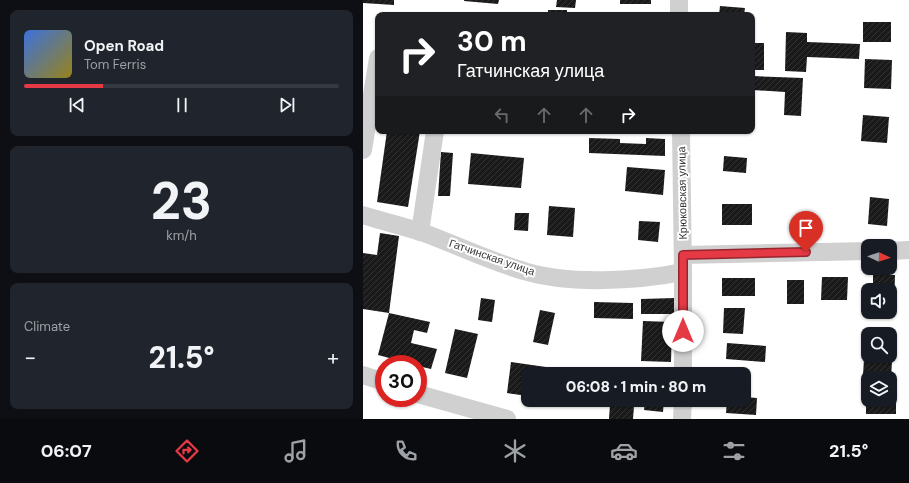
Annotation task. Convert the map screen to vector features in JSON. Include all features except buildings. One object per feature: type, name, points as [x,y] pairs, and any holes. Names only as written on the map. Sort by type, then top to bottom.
[{"type":"street","points":[[679,0],[679,12]]},
{"type":"street","points":[[363,150],[375,76]]},
{"type":"street","points":[[420,232],[435,134]]},
{"type":"street","name":"Крюковская улица","points":[[681,134],[683,367]]},
{"type":"street","name":"Гатчинская улица","points":[[363,215],[420,232],[524,271],[557,278],[607,280],[660,276],[683,272]]},
{"type":"street","points":[[897,251],[909,250]]},
{"type":"street","points":[[683,255],[861,251]]},
{"type":"street","points":[[363,375],[375,379]]},
{"type":"street","points":[[427,397],[507,419]]},
{"type":"street","points":[[682,419],[683,407]]},
{"type":"route","points":[[683,331],[683,255],[806,252]]}]
